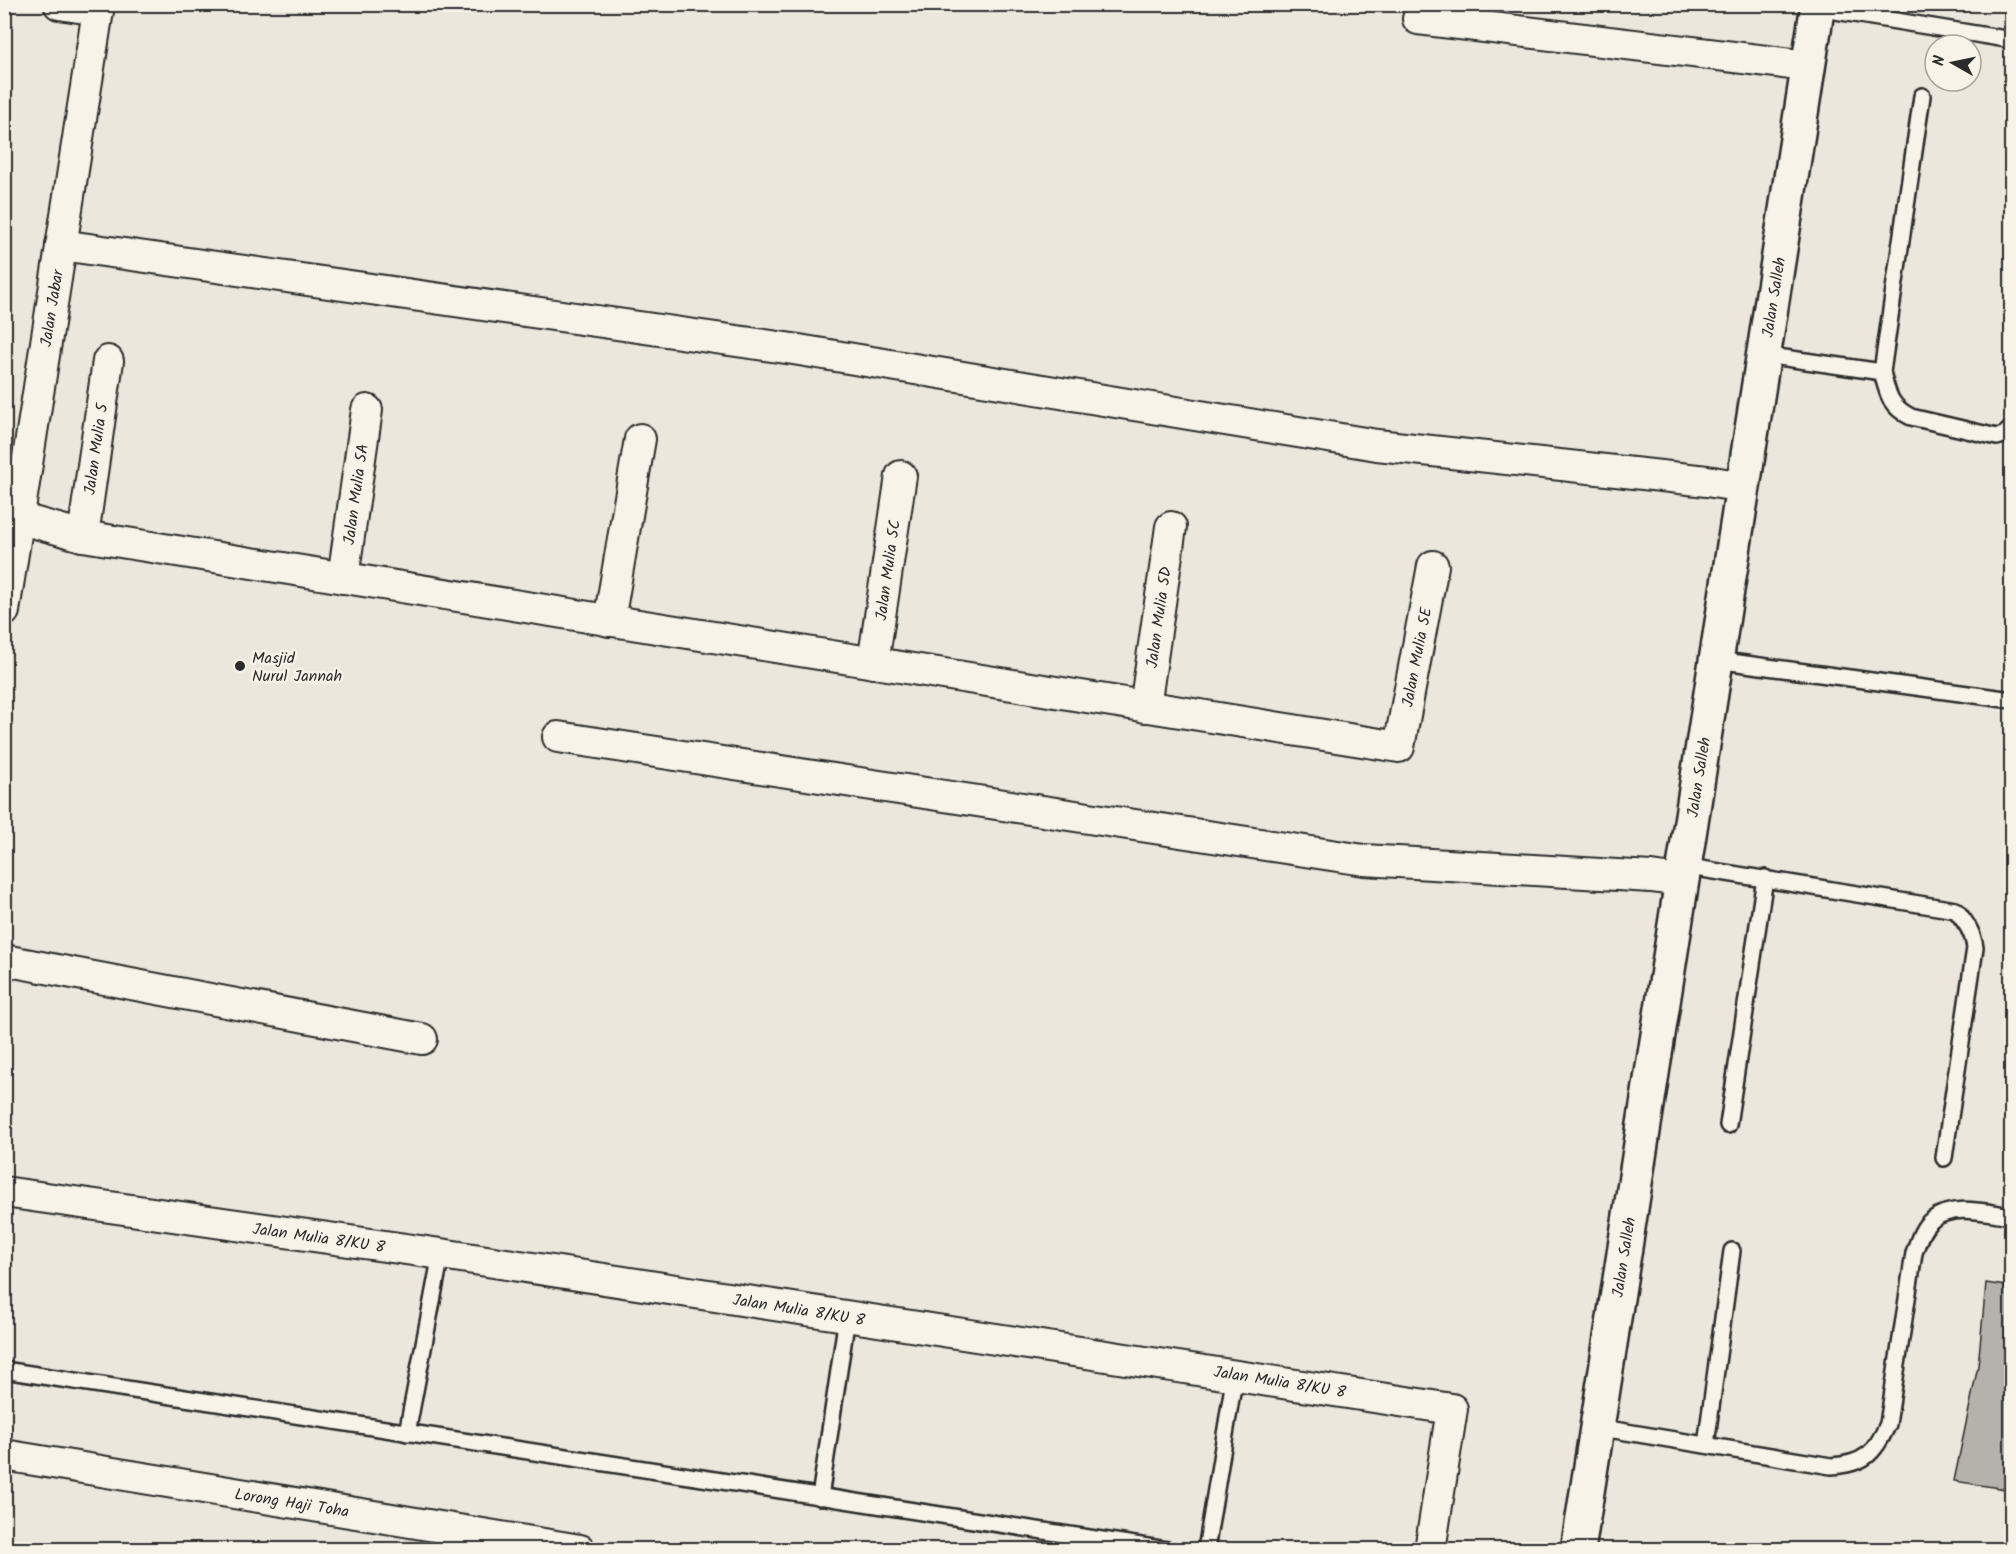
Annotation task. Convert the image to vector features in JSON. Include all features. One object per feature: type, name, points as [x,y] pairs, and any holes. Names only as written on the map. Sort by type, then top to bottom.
[{"type":"street","name":"Jalan Jabar","points":[[4,611],[61,245],[83,6]]},
{"type":"street","name":"Jalan Salleh","points":[[1578,1550],[1672,875],[1716,660],[1818,6]]},
{"type":"street","points":[[1418,19],[1808,66]]},
{"type":"street","points":[[61,245],[793,350],[1377,445],[1707,481],[1743,487]]},
{"type":"street","name":"Jalan Mulia 5","points":[[83,536],[108,361]]},
{"type":"street","name":"Jalan Mulia 5A","points":[[343,578],[368,410]]},
{"type":"street","points":[[609,621],[640,439]]},
{"type":"street","name":"Jalan Mulia 5C","points":[[873,663],[901,476]]},
{"type":"street","points":[[18,518],[83,536],[1145,707]]},
{"type":"street","name":"Jalan Mulia 5D","points":[[1145,707],[1171,528]]},
{"type":"street","name":"Jalan Mulia 5E","points":[[1145,707],[1399,747],[1433,566]]},
{"type":"street","points":[[558,737],[1364,860],[1613,875],[1672,875]]},
{"type":"street","points":[[4,960],[422,1039]]},
{"type":"street","name":"Jalan Mulia 8/KU 8","points":[[4,1192],[441,1254],[1452,1409],[1430,1550]]},
{"type":"street","name":"Lorong Haji Toha","points":[[4,1455],[580,1550]]},
{"type":"lane","points":[[1818,6],[2012,40]]},
{"type":"lane","points":[[1922,96],[1882,372],[1890,399],[1899,411],[1911,417],[1997,437],[2010,431]]},
{"type":"lane","points":[[1764,355],[1882,372]]},
{"type":"lane","points":[[1716,660],[2012,700]]},
{"type":"lane","points":[[1672,875],[1765,878],[1956,910],[1968,924],[1975,948],[1944,1158]]},
{"type":"lane","points":[[1728,1125],[1765,878]]},
{"type":"lane","points":[[1596,1427],[1831,1466],[1850,1465],[1867,1457],[1879,1443],[1888,1424],[1914,1253],[1920,1235],[1932,1220],[1951,1212],[1972,1210],[2012,1216]]},
{"type":"lane","points":[[1706,1445],[1732,1251]]},
{"type":"lane","points":[[407,1433],[441,1254]]},
{"type":"lane","points":[[820,1497],[847,1317]]},
{"type":"lane","points":[[4,1370],[1167,1550]]},
{"type":"lane","points":[[1206,1550],[1235,1374]]},
{"type":"building","points":[[1986,1283],[2012,1287],[2012,1490],[1954,1481],[1978,1366]]},
{"type":"place","name":"Masjid Nurul Jannah","points":[[240,666]]}]
